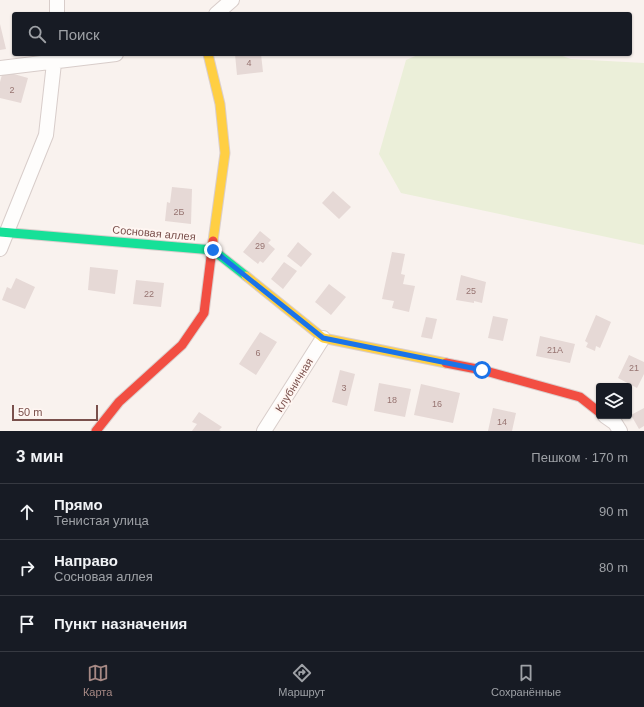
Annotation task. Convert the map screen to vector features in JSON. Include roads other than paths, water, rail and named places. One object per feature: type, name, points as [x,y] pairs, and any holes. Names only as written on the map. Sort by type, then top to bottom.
[{"type":"street","points":[[57,0],[57,12]]},
{"type":"street","points":[[218,12],[232,0]]},
{"type":"street","points":[[0,68],[55,58],[86,56]]},
{"type":"street","points":[[96,431],[119,402],[182,345],[204,313],[225,153],[220,104],[208,56]]},
{"type":"street","points":[[0,249],[4,231],[46,135],[55,58]]},
{"type":"street","name":"Сосновая аллея","points":[[4,231],[213,250]]},
{"type":"street","points":[[213,250],[323,338],[482,370],[580,397],[596,410]]},
{"type":"street","name":"Клубничная","points":[[264,431],[323,338]]},
{"type":"street","points":[[609,419],[615,423],[620,431]]}]
